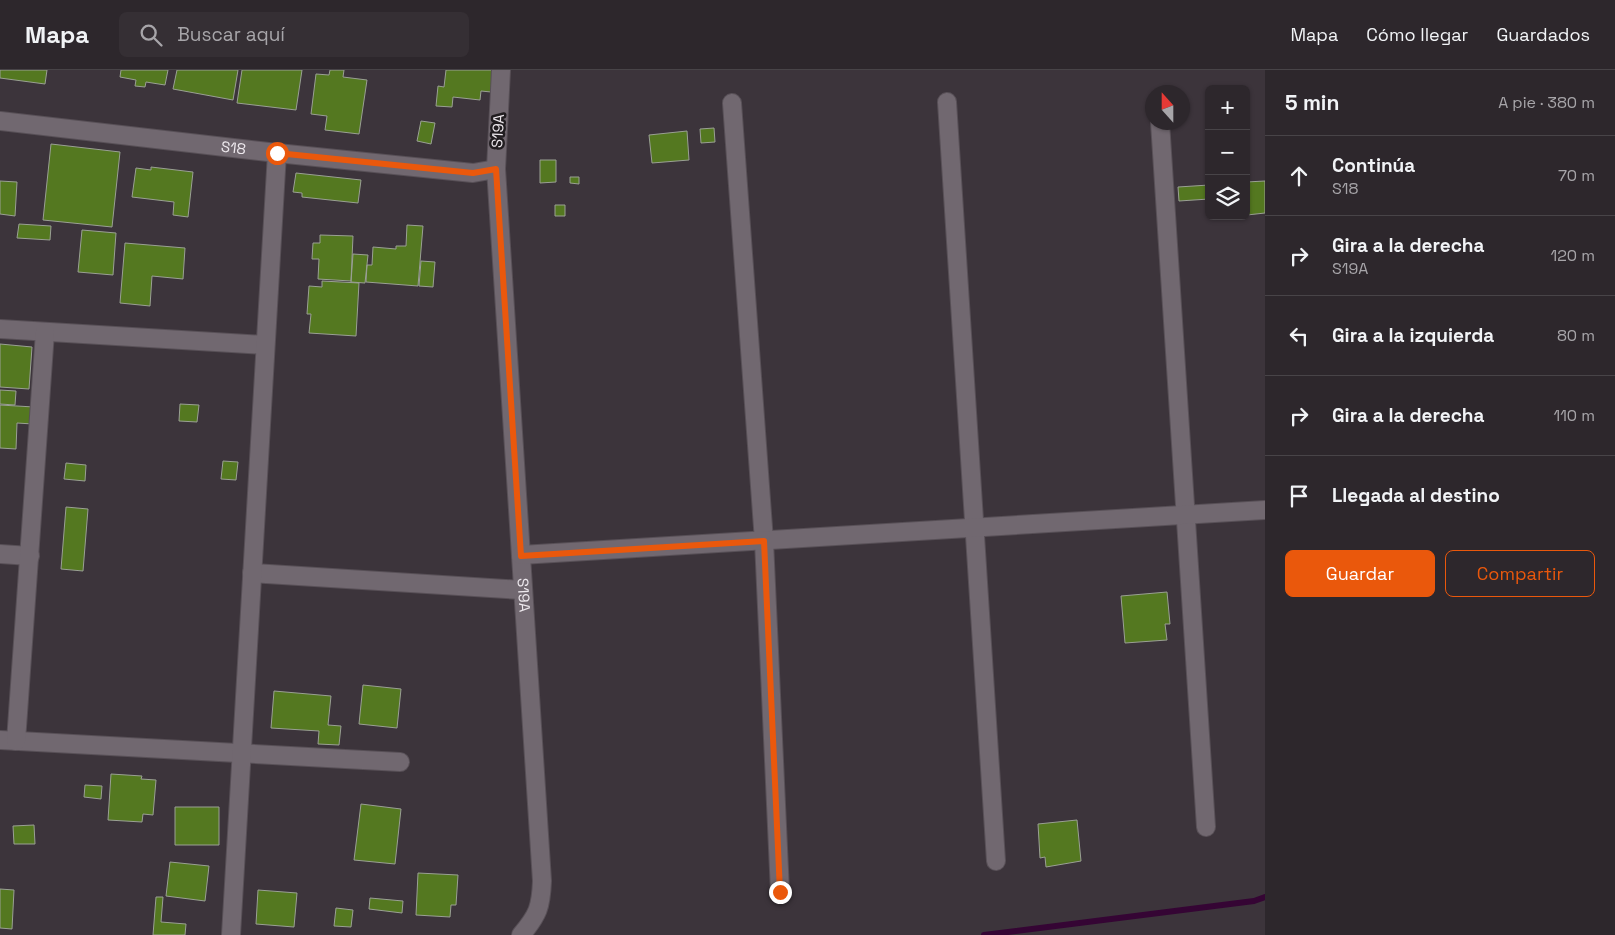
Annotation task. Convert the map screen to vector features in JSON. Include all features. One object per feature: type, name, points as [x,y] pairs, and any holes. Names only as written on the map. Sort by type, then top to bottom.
[{"type":"street","name":"S19A","points":[[501,70],[496,169],[542,881],[541,901],[534,921],[521,935]]},
{"type":"street","points":[[947,102],[996,861]]},
{"type":"street","points":[[732,103],[764,541],[780,892]]},
{"type":"street","name":"S18","points":[[0,121],[277,153],[473,173],[496,169]]},
{"type":"street","points":[[1161,130],[1206,827]]},
{"type":"street","points":[[231,935],[277,153]]},
{"type":"street","points":[[0,329],[265,345]]},
{"type":"street","points":[[45,332],[30,556],[8,740],[400,762]]},
{"type":"street","points":[[521,556],[1265,510]]},
{"type":"street","points":[[0,554],[30,556]]},
{"type":"street","points":[[252,573],[522,590]]},
{"type":"building","points":[[0,70],[47,70],[45,84],[0,78]]},
{"type":"building","points":[[121,70],[168,70],[165,85],[146,82],[145,87],[135,86],[136,80],[120,77]]},
{"type":"building","points":[[177,70],[238,70],[233,100],[173,89]]},
{"type":"building","points":[[242,70],[302,70],[296,110],[237,103]]},
{"type":"building","points":[[330,70],[344,70],[343,77],[367,80],[359,134],[325,130],[327,116],[311,114],[316,74],[329,75]]},
{"type":"building","points":[[446,70],[493,70],[491,92],[481,91],[480,100],[453,97],[452,107],[436,106],[438,86],[444,87]]},
{"type":"building","points":[[421,121],[435,123],[431,144],[417,141]]},
{"type":"building","points":[[714,128],[715,142],[701,143],[700,129]]},
{"type":"building","points":[[687,131],[689,160],[652,163],[649,135]]},
{"type":"building","points":[[51,144],[120,152],[112,227],[43,220]]},
{"type":"building","points":[[540,160],[556,160],[556,182],[540,183]]},
{"type":"building","points":[[151,167],[193,172],[188,217],[173,215],[174,202],[132,197],[136,168],[151,170]]},
{"type":"building","points":[[296,173],[361,180],[358,203],[302,197],[302,193],[293,192]]},
{"type":"building","points":[[570,177],[579,177],[579,184],[570,183]]},
{"type":"building","points":[[0,181],[17,182],[15,216],[0,214]]},
{"type":"building","points":[[1265,181],[1265,213],[1250,215],[1250,182]]},
{"type":"building","points":[[1205,185],[1205,199],[1179,201],[1178,187]]},
{"type":"building","points":[[555,205],[565,205],[565,216],[555,216]]},
{"type":"building","points":[[19,224],[51,226],[50,240],[17,238]]},
{"type":"building","points":[[407,225],[423,226],[418,286],[366,282],[367,265],[372,265],[373,247],[396,249],[396,246],[406,246]]},
{"type":"building","points":[[82,230],[116,233],[113,275],[78,272]]},
{"type":"building","points":[[320,235],[353,236],[351,281],[318,279],[319,259],[312,259],[313,243],[320,243]]},
{"type":"building","points":[[125,243],[185,248],[183,279],[152,276],[150,306],[120,303]]},
{"type":"building","points":[[353,254],[368,255],[365,283],[351,282]]},
{"type":"building","points":[[421,261],[435,262],[433,287],[419,286]]},
{"type":"building","points":[[322,281],[359,283],[356,336],[309,333],[311,314],[307,314],[309,286],[322,287]]},
{"type":"building","points":[[0,344],[32,347],[29,389],[0,387]]},
{"type":"building","points":[[0,390],[16,391],[15,405],[0,404]]},
{"type":"building","points":[[180,404],[199,405],[197,422],[179,421]]},
{"type":"building","points":[[0,405],[34,407],[33,424],[17,423],[16,449],[0,448]]},
{"type":"building","points":[[223,461],[238,462],[236,480],[221,479]]},
{"type":"building","points":[[66,463],[86,465],[85,481],[64,479]]},
{"type":"building","points":[[66,507],[88,509],[83,571],[61,569]]},
{"type":"building","points":[[1167,592],[1170,624],[1165,624],[1167,640],[1125,643],[1121,596]]},
{"type":"building","points":[[363,685],[401,689],[397,728],[359,724]]},
{"type":"building","points":[[274,691],[331,696],[328,725],[341,726],[339,745],[318,744],[319,731],[271,728]]},
{"type":"building","points":[[111,774],[142,776],[141,779],[156,780],[153,815],[143,814],[142,822],[108,820]]},
{"type":"building","points":[[85,785],[102,786],[101,799],[84,797]]},
{"type":"building","points":[[361,804],[401,809],[395,864],[354,860]]},
{"type":"building","points":[[175,807],[219,807],[219,845],[175,845]]},
{"type":"building","points":[[1077,820],[1081,861],[1046,867],[1045,857],[1040,858],[1038,824]]},
{"type":"building","points":[[34,825],[35,844],[14,844],[13,826]]},
{"type":"building","points":[[170,862],[209,866],[205,901],[166,896]]},
{"type":"building","points":[[418,873],[458,875],[456,905],[451,905],[450,917],[416,915]]},
{"type":"building","points":[[0,889],[14,890],[12,929],[0,928]]},
{"type":"building","points":[[258,890],[297,893],[294,927],[256,924]]},
{"type":"building","points":[[156,897],[163,897],[161,922],[186,924],[185,935],[153,935]]},
{"type":"building","points":[[370,898],[403,901],[402,913],[369,909]]},
{"type":"building","points":[[336,908],[353,910],[351,927],[334,926]]},
{"type":"waterway","points":[[984,935],[1254,901],[1265,897]]},
{"type":"route","points":[[277,153],[473,173],[496,169],[521,556],[764,541],[780,892]]}]
